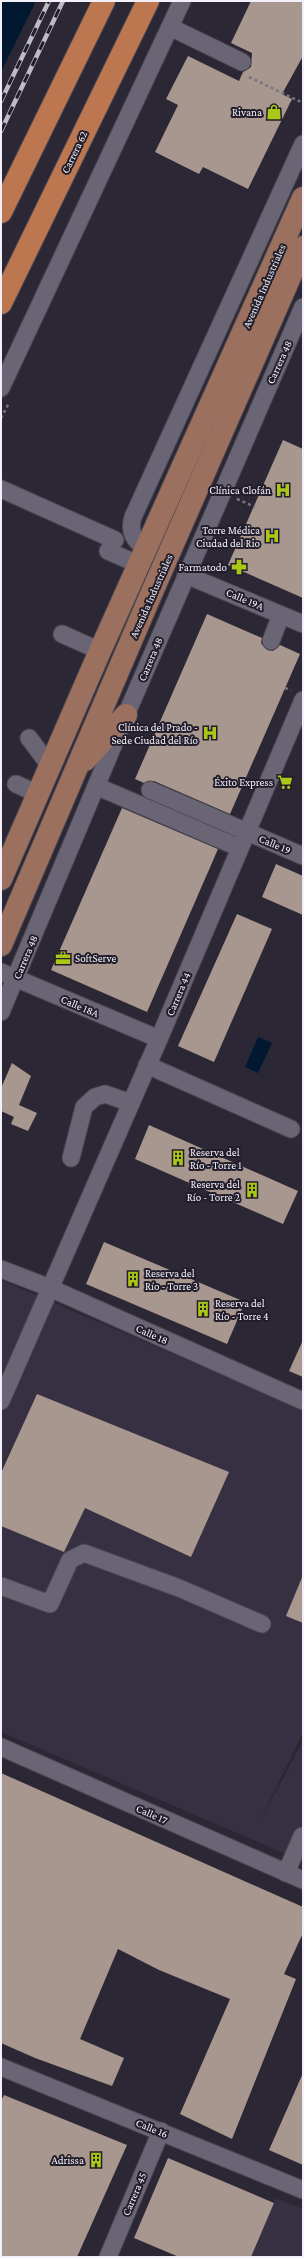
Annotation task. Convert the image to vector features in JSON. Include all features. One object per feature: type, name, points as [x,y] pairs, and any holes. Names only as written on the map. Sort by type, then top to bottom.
[{"type":"highway","points":[[1,212],[104,1]]},
{"type":"highway","name":"Carrera 62","points":[[1,303],[148,1]]},
{"type":"highway","points":[[1,289],[25,253]]},
{"type":"main road","name":"Avenida Industriales","points":[[1,879],[100,652],[303,198]]},
{"type":"main road","name":"Avenida Industriales","points":[[1,945],[74,773],[303,247]]},
{"type":"main road","points":[[74,773],[126,715]]},
{"type":"street","points":[[1,388],[182,1]]},
{"type":"street","points":[[170,27],[242,62]]},
{"type":"street","points":[[143,558],[131,531],[133,517],[303,144]]},
{"type":"street","name":"Carrera 48","points":[[1,1012],[8,975],[126,715],[303,307]]},
{"type":"street","points":[[1,489],[111,546],[143,558]]},
{"type":"street","name":"Calle 19A","points":[[186,575],[303,624]]},
{"type":"street","points":[[271,641],[281,615]]},
{"type":"street","points":[[62,634],[100,652]]},
{"type":"street","name":"Carrera 44","points":[[1,1401],[159,1039],[303,700]]},
{"type":"street","points":[[50,766],[30,739],[61,740]]},
{"type":"street","points":[[16,784],[38,794]]},
{"type":"street","points":[[103,788],[240,848]]},
{"type":"street","name":"Calle 19","points":[[150,790],[303,856]]},
{"type":"street","name":"Calle 18A","points":[[8,975],[159,1039]]},
{"type":"street","points":[[147,1065],[291,1129]]},
{"type":"street","points":[[71,1158],[84,1107],[95,1097],[105,1094],[131,1103]]},
{"type":"street","name":"Calle 18","points":[[1,1269],[50,1288],[303,1401]]},
{"type":"street","points":[[1,1586],[50,1604],[70,1560],[84,1553],[179,1588],[262,1624]]},
{"type":"street","name":"Calle 17","points":[[1,1747],[303,1880]]},
{"type":"street","points":[[286,1872],[302,1836]]},
{"type":"street","name":"Calle 16","points":[[1,2067],[303,2190]]},
{"type":"street","name":"Carrera 45","points":[[108,2257],[161,2131]]},
{"type":"shaded area","points":[[1,1280],[303,1410],[303,1732],[259,1823],[303,1741],[303,1861],[1,1732]]},
{"type":"shaded area","points":[[276,2198],[303,2209],[303,2257],[251,2257]]},
{"type":"water","points":[[1,1],[36,1],[1,72]]},
{"type":"water","points":[[258,1037],[272,1043],[258,1073],[245,1067]]},
{"type":"building","points":[[251,1],[303,1],[303,56],[282,94],[292,99],[248,189],[203,167],[199,174],[155,152],[178,105],[166,99],[188,56],[239,81],[243,72],[251,67],[252,53],[231,43]]},
{"type":"building","name":"Torre Médica Ciudad del Rio","points":[[283,440],[303,449],[303,598],[228,565]]},
{"type":"building","name":"Clínica del Prado - Sede Ciudad del Río","points":[[207,614],[262,638],[261,643],[267,650],[273,651],[280,645],[300,654],[230,814],[154,781],[144,783],[135,779]]},
{"type":"building","points":[[122,808],[218,849],[147,1012],[51,970]]},
{"type":"building","points":[[276,864],[303,876],[303,915],[262,897]]},
{"type":"building","points":[[237,914],[272,929],[214,1062],[178,1046]]},
{"type":"building","points":[[12,1063],[31,1076],[19,1105],[37,1113],[28,1131],[11,1124],[14,1117],[1,1111],[1,1088]]},
{"type":"building","points":[[149,1125],[298,1191],[283,1224],[135,1159]]},
{"type":"building","points":[[104,1242],[245,1302],[227,1344],[86,1284]]},
{"type":"building","points":[[303,1340],[303,1377],[289,1371]]},
{"type":"building","points":[[37,1394],[229,1472],[191,1557],[85,1508],[64,1552],[1,1526],[1,1473]]},
{"type":"building","points":[[303,1575],[303,1623],[286,1616]]},
{"type":"building","points":[[1,1773],[303,1907],[303,1933],[284,1974],[296,1979],[232,2139],[180,2114],[230,1999],[159,1970],[118,1949],[80,2039],[124,2058],[112,2086],[35,2058],[1,2043]]},
{"type":"building","points":[[303,2073],[303,2165],[269,2150]]},
{"type":"building","points":[[4,2095],[127,2145],[77,2257],[1,2257],[1,2101]]},
{"type":"building","points":[[168,2158],[274,2203],[251,2257],[179,2257],[134,2238]]},
{"type":"railway","points":[[1,101],[49,1]]},
{"type":"railway","points":[[1,131],[63,1]]},
{"type":"place","name":"Rivana","points":[[274,112]]},
{"type":"place","name":"Clínica Clofán","points":[[283,490]]},
{"type":"place","name":"Torre Médica Ciudad del Rio","points":[[272,536]]},
{"type":"place","name":"Farmatodo","points":[[239,567]]},
{"type":"place","name":"Clínica del Prado - Sede Ciudad del Río","points":[[210,733]]},
{"type":"place","name":"Éxito Express","points":[[285,782]]},
{"type":"place","name":"SoftServe","points":[[63,958]]},
{"type":"place","name":"Reserva del Río - Torre 1","points":[[178,1158]]},
{"type":"place","name":"Reserva del Río - Torre 2","points":[[252,1190]]},
{"type":"place","name":"Reserva del Río - Torre 3","points":[[133,1279]]},
{"type":"place","name":"Reserva del Río - Torre 4","points":[[203,1309]]},
{"type":"place","name":"Adrissa","points":[[96,2160]]}]
